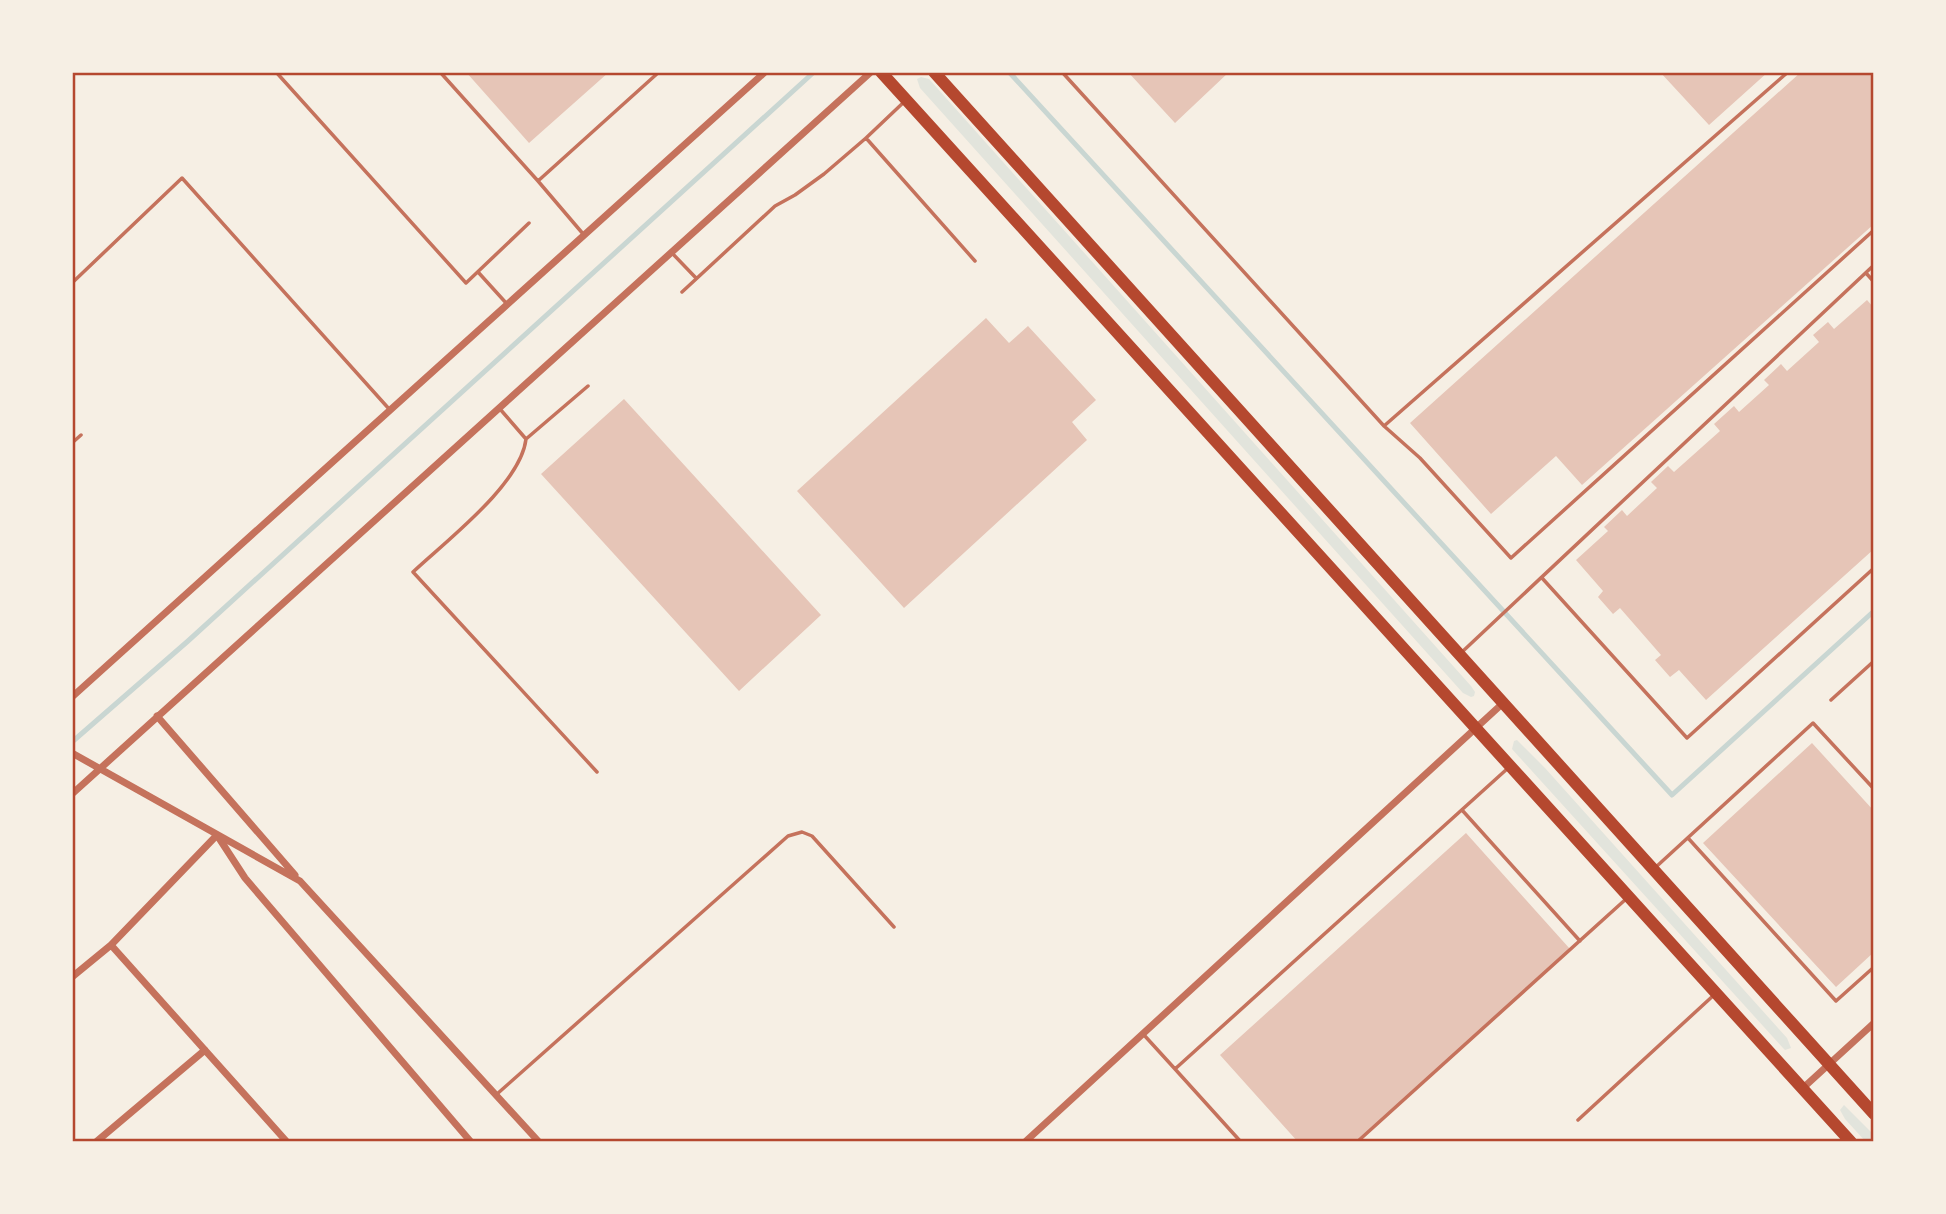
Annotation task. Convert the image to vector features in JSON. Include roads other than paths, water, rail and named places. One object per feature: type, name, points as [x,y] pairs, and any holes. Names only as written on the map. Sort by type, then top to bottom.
[{"type":"main road","points":[[881,72],[1851,1142]]},
{"type":"main road","points":[[934,72],[1874,1114]]},
{"type":"street","points":[[72,697],[765,72]]},
{"type":"street","points":[[72,794],[871,72]]},
{"type":"street","points":[[1025,1142],[1502,704]]},
{"type":"street","points":[[157,716],[300,881],[538,1142]]},
{"type":"street","points":[[76,755],[300,881]]},
{"type":"street","points":[[72,977],[111,945],[217,835]]},
{"type":"street","points":[[217,835],[245,878],[471,1142]]},
{"type":"street","points":[[111,945],[287,1142]]},
{"type":"street","points":[[1802,1088],[1874,1023]]},
{"type":"street","points":[[96,1142],[205,1050]]},
{"type":"lane","points":[[276,72],[466,283],[529,223]]},
{"type":"lane","points":[[440,72],[584,235]]},
{"type":"lane","points":[[538,181],[659,72]]},
{"type":"lane","points":[[1062,72],[1384,426],[1420,458],[1511,558],[1874,230]]},
{"type":"lane","points":[[1384,426],[1788,72]]},
{"type":"lane","points":[[682,292],[775,206],[824,174],[907,100]]},
{"type":"lane","points":[[866,138],[975,261]]},
{"type":"lane","points":[[72,283],[182,178],[390,410]]},
{"type":"lane","points":[[671,252],[696,278]]},
{"type":"lane","points":[[1459,656],[1874,265]]},
{"type":"lane","points":[[478,272],[507,304]]},
{"type":"lane","points":[[1866,273],[1874,282]]},
{"type":"lane","points":[[588,386],[526,439],[521,461],[509,479],[413,572],[597,772]]},
{"type":"lane","points":[[499,407],[526,439]]},
{"type":"lane","points":[[72,443],[81,435]]},
{"type":"lane","points":[[1542,579],[1687,738],[1874,568]]},
{"type":"lane","points":[[1831,700],[1874,661]]},
{"type":"lane","points":[[1653,870],[1813,723],[1874,789]]},
{"type":"lane","points":[[1175,1069],[1511,765]]},
{"type":"lane","points":[[1462,810],[1580,941]]},
{"type":"lane","points":[[496,1096],[788,836],[802,832],[812,836],[894,927]]},
{"type":"lane","points":[[1688,838],[1836,1001],[1874,967]]},
{"type":"lane","points":[[1357,1142],[1629,896]]},
{"type":"lane","points":[[1578,1120],[1716,992]]},
{"type":"lane","points":[[1143,1034],[1241,1142]]},
{"type":"waterway","points":[[72,742],[188,641],[814,72]]},
{"type":"waterway","points":[[1009,72],[1672,795],[1874,611]]}]
